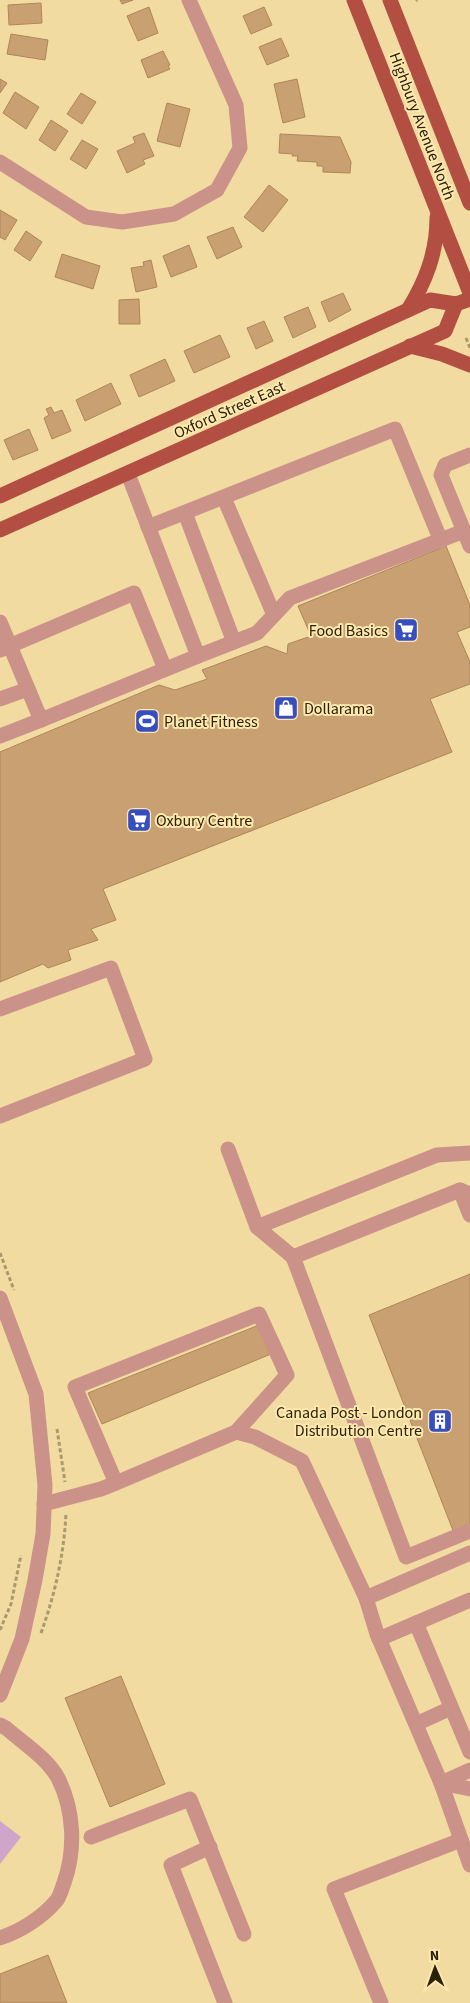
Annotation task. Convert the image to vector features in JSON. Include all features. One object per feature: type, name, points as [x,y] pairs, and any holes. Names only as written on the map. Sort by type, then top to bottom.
[{"type":"main road","name":"Highbury Avenue North","points":[[354,0],[470,293]]},
{"type":"main road","name":"Highbury Avenue North","points":[[390,0],[470,203]]},
{"type":"main road","points":[[408,310],[422,286],[434,252],[437,236],[437,210]]},
{"type":"main road","name":"Oxford Street East","points":[[0,496],[430,300],[463,302],[445,331],[0,530]]},
{"type":"main road","points":[[410,346],[442,354],[470,365]]},
{"type":"street","points":[[0,162],[86,217],[122,222],[174,214],[216,190],[240,148],[236,105],[189,0]]},
{"type":"street","points":[[148,527],[395,429],[441,541]]},
{"type":"street","points":[[470,455],[445,465],[440,475],[470,546]]},
{"type":"street","points":[[128,474],[198,656]]},
{"type":"street","points":[[224,498],[274,615]]},
{"type":"street","points":[[185,513],[234,642]]},
{"type":"street","points":[[0,736],[257,633],[290,598],[464,531]]},
{"type":"street","points":[[5,648],[134,593],[165,669]]},
{"type":"street","points":[[0,622],[5,648],[28,689],[41,720]]},
{"type":"street","points":[[0,699],[28,689]]},
{"type":"street","points":[[0,1009],[111,968],[145,1059],[0,1116]]},
{"type":"street","points":[[228,1149],[257,1227],[293,1257],[406,1557],[470,1531]]},
{"type":"street","points":[[257,1227],[437,1155],[470,1154]]},
{"type":"street","points":[[293,1257],[465,1192],[470,1215]]},
{"type":"street","points":[[0,1298],[36,1394],[45,1485],[42,1544],[22,1639],[0,1695]]},
{"type":"street","points":[[44,1504],[101,1489],[116,1483],[236,1432],[287,1376],[259,1314],[75,1387],[116,1483]]},
{"type":"street","points":[[236,1432],[255,1437],[302,1461],[366,1598],[379,1639],[442,1783],[470,1865]]},
{"type":"street","points":[[366,1598],[470,1553]]},
{"type":"street","points":[[379,1639],[470,1600]]},
{"type":"street","points":[[416,1623],[470,1752]]},
{"type":"street","points":[[416,1724],[451,1708]]},
{"type":"street","points":[[0,1725],[40,1757],[57,1777],[67,1804],[72,1835],[69,1869],[58,1899],[36,1919],[0,1938]]},
{"type":"street","points":[[442,1783],[470,1770]]},
{"type":"street","points":[[442,1783],[470,1788]]},
{"type":"street","points":[[91,1837],[190,1799],[244,1934]]},
{"type":"street","points":[[381,2003],[334,1889],[461,1840]]},
{"type":"street","points":[[210,1847],[171,1864],[225,2003]]},
{"type":"path","points":[[466,338],[469,345]]},
{"type":"path","points":[[0,1630],[11,1604],[23,1547]]},
{"type":"shaded area","points":[[0,1821],[21,1837],[0,1864]]},
{"type":"building","points":[[120,0],[133,0],[122,4]]},
{"type":"building","points":[[41,3],[42,23],[9,25],[8,5]]},
{"type":"building","points":[[149,7],[158,33],[138,41],[127,16]]},
{"type":"building","points":[[264,7],[272,25],[251,34],[243,16]]},
{"type":"building","points":[[11,34],[48,40],[45,60],[7,54]]},
{"type":"building","points":[[281,38],[289,56],[267,65],[259,47]]},
{"type":"building","points":[[163,51],[170,69],[148,78],[141,60]]},
{"type":"building","points":[[0,79],[7,83],[0,93]]},
{"type":"building","points":[[297,79],[305,117],[283,123],[274,84]]},
{"type":"building","points":[[15,92],[39,107],[26,129],[3,113]]},
{"type":"building","points":[[81,93],[96,102],[82,124],[67,114]]},
{"type":"building","points":[[167,103],[190,109],[180,147],[157,141]]},
{"type":"building","points":[[51,120],[68,131],[55,151],[39,140]]},
{"type":"building","points":[[144,133],[154,156],[143,160],[145,164],[127,173],[117,151],[135,143],[133,137]]},
{"type":"building","points":[[280,134],[340,137],[351,162],[350,173],[323,172],[323,166],[317,166],[317,162],[297,161],[298,156],[279,153]]},
{"type":"building","points":[[82,140],[98,149],[86,169],[70,159]]},
{"type":"building","points":[[269,185],[288,200],[263,232],[244,217]]},
{"type":"building","points":[[0,210],[17,220],[5,240],[0,237]]},
{"type":"building","points":[[233,227],[242,247],[217,259],[207,237]]},
{"type":"building","points":[[26,231],[42,242],[30,261],[14,250]]},
{"type":"building","points":[[189,245],[197,267],[171,277],[163,256]]},
{"type":"building","points":[[62,254],[100,266],[93,289],[55,277]]},
{"type":"building","points":[[151,260],[157,287],[136,292],[131,268],[144,266],[143,262]]},
{"type":"building","points":[[343,293],[351,310],[329,322],[321,302]]},
{"type":"building","points":[[139,299],[140,324],[119,324],[119,300]]},
{"type":"building","points":[[308,307],[316,327],[293,338],[284,317]]},
{"type":"building","points":[[264,321],[273,341],[256,349],[247,328]]},
{"type":"building","points":[[220,335],[230,357],[194,373],[184,351]]},
{"type":"building","points":[[165,359],[175,381],[139,397],[130,375]]},
{"type":"building","points":[[111,383],[121,404],[85,421],[76,400]]},
{"type":"building","points":[[51,407],[54,413],[62,410],[71,431],[52,439],[44,418],[49,415],[46,409]]},
{"type":"building","points":[[29,429],[38,450],[13,460],[4,440]]},
{"type":"building","name":"Oxbury Centre","points":[[446,546],[470,605],[470,627],[457,632],[470,662],[470,684],[430,699],[452,752],[103,889],[116,920],[91,929],[98,940],[68,950],[71,960],[48,968],[43,964],[0,982],[0,752],[159,685],[175,690],[207,679],[202,670],[266,646],[287,654],[288,644],[311,636],[298,606]]},
{"type":"building","name":"Canada Post - London Distribution Centre","points":[[470,1274],[470,1526],[454,1533],[369,1315]]},
{"type":"building","points":[[259,1325],[271,1354],[102,1424],[88,1393]]},
{"type":"building","points":[[121,1676],[165,1784],[110,1807],[65,1698]]},
{"type":"building","points":[[48,1955],[67,2003],[0,2003],[0,1974]]},
{"type":"place","name":"Food Basics","points":[[406,630]]},
{"type":"place","name":"Dollarama","points":[[286,708]]},
{"type":"place","name":"Planet Fitness","points":[[147,721]]},
{"type":"place","name":"Oxbury Centre","points":[[139,820]]},
{"type":"place","name":"Canada Post - London Distribution Centre","points":[[440,1421]]}]
